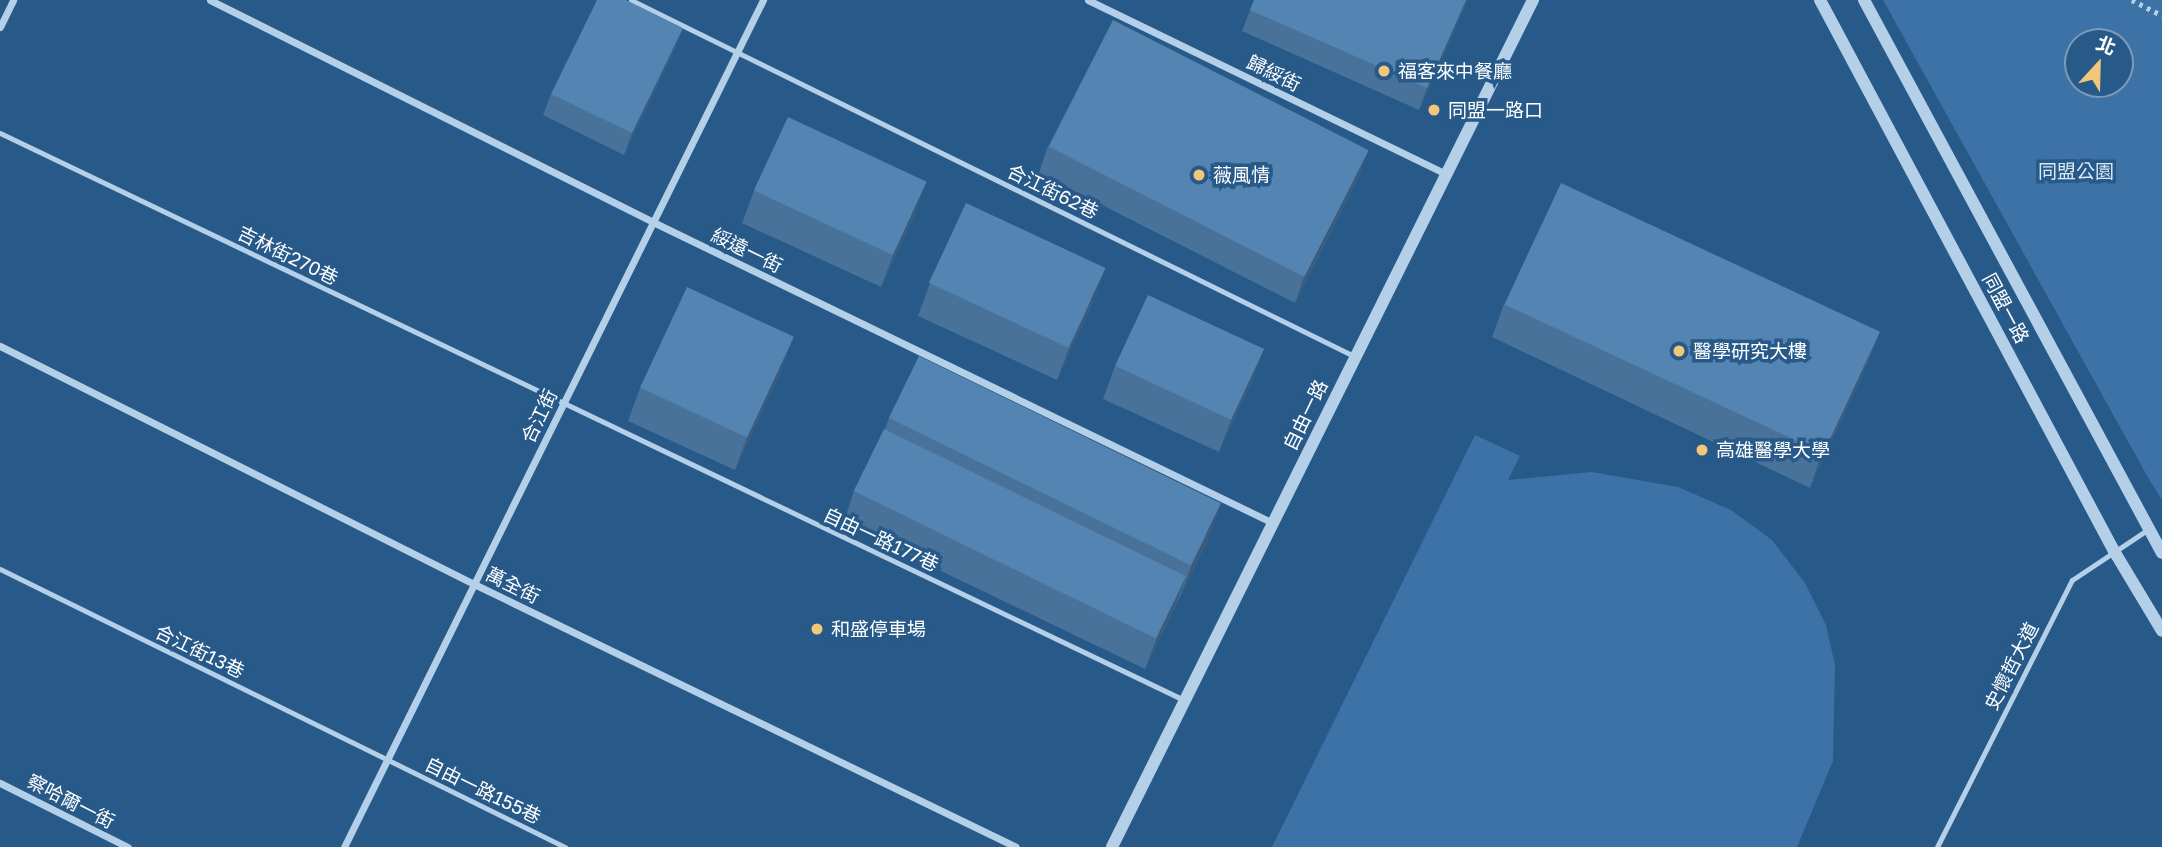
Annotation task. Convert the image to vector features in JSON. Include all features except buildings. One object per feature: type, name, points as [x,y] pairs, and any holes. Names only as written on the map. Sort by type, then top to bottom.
[{"type":"street","points":[[0,27],[13,0]]},
{"type":"street","name":"綏遠一街","points":[[210,0],[653,222],[1273,523]]},
{"type":"street","name":"合江街","points":[[344,847],[763,0]]},
{"type":"street","name":"歸綏街","points":[[1088,0],[1447,174]]},
{"type":"street","name":"自由一路","points":[[1112,847],[1533,0]]},
{"type":"street","name":"同盟一路","points":[[1820,0],[2114,551],[2162,631]]},
{"type":"street","name":"同盟一路","points":[[1864,0],[2147,530],[2162,553]]},
{"type":"street","name":"萬全街","points":[[0,346],[474,584],[1016,847]]},
{"type":"street","name":"察哈爾一街","points":[[0,783],[128,847]]},
{"type":"lane","name":"合江街62巷","points":[[631,0],[1356,357]]},
{"type":"lane","name":"吉林街270巷","points":[[0,133],[562,406]]},
{"type":"lane","name":"自由一路177巷","points":[[562,406],[1185,700]]},
{"type":"lane","name":"史懷哲大道","points":[[1937,847],[2072,580],[2147,530]]},
{"type":"lane","name":"合江街13巷","points":[[0,569],[387,761]]},
{"type":"lane","name":"自由一路155巷","points":[[387,761],[565,847]]},
{"type":"path","points":[[2132,0],[2162,15]]},
{"type":"green space","name":"同盟公園","points":[[1883,0],[2162,0],[2162,500],[2150,481]]},
{"type":"green space","points":[[1475,435],[1520,456],[1508,480],[1592,472],[1678,487],[1731,510],[1772,540],[1805,583],[1826,625],[1835,665],[1833,761],[1797,847],[1272,847]]},
{"type":"place","name":"福客來中餐廳","points":[[1384,71]]},
{"type":"place","name":"同盟一路口","points":[[1434,110]]},
{"type":"place","name":"薇風情","points":[[1199,175]]},
{"type":"place","name":"醫學研究大樓","points":[[1679,351]]},
{"type":"place","name":"高雄醫學大學","points":[[1702,450]]},
{"type":"place","name":"和盛停車場","points":[[817,629]]}]
